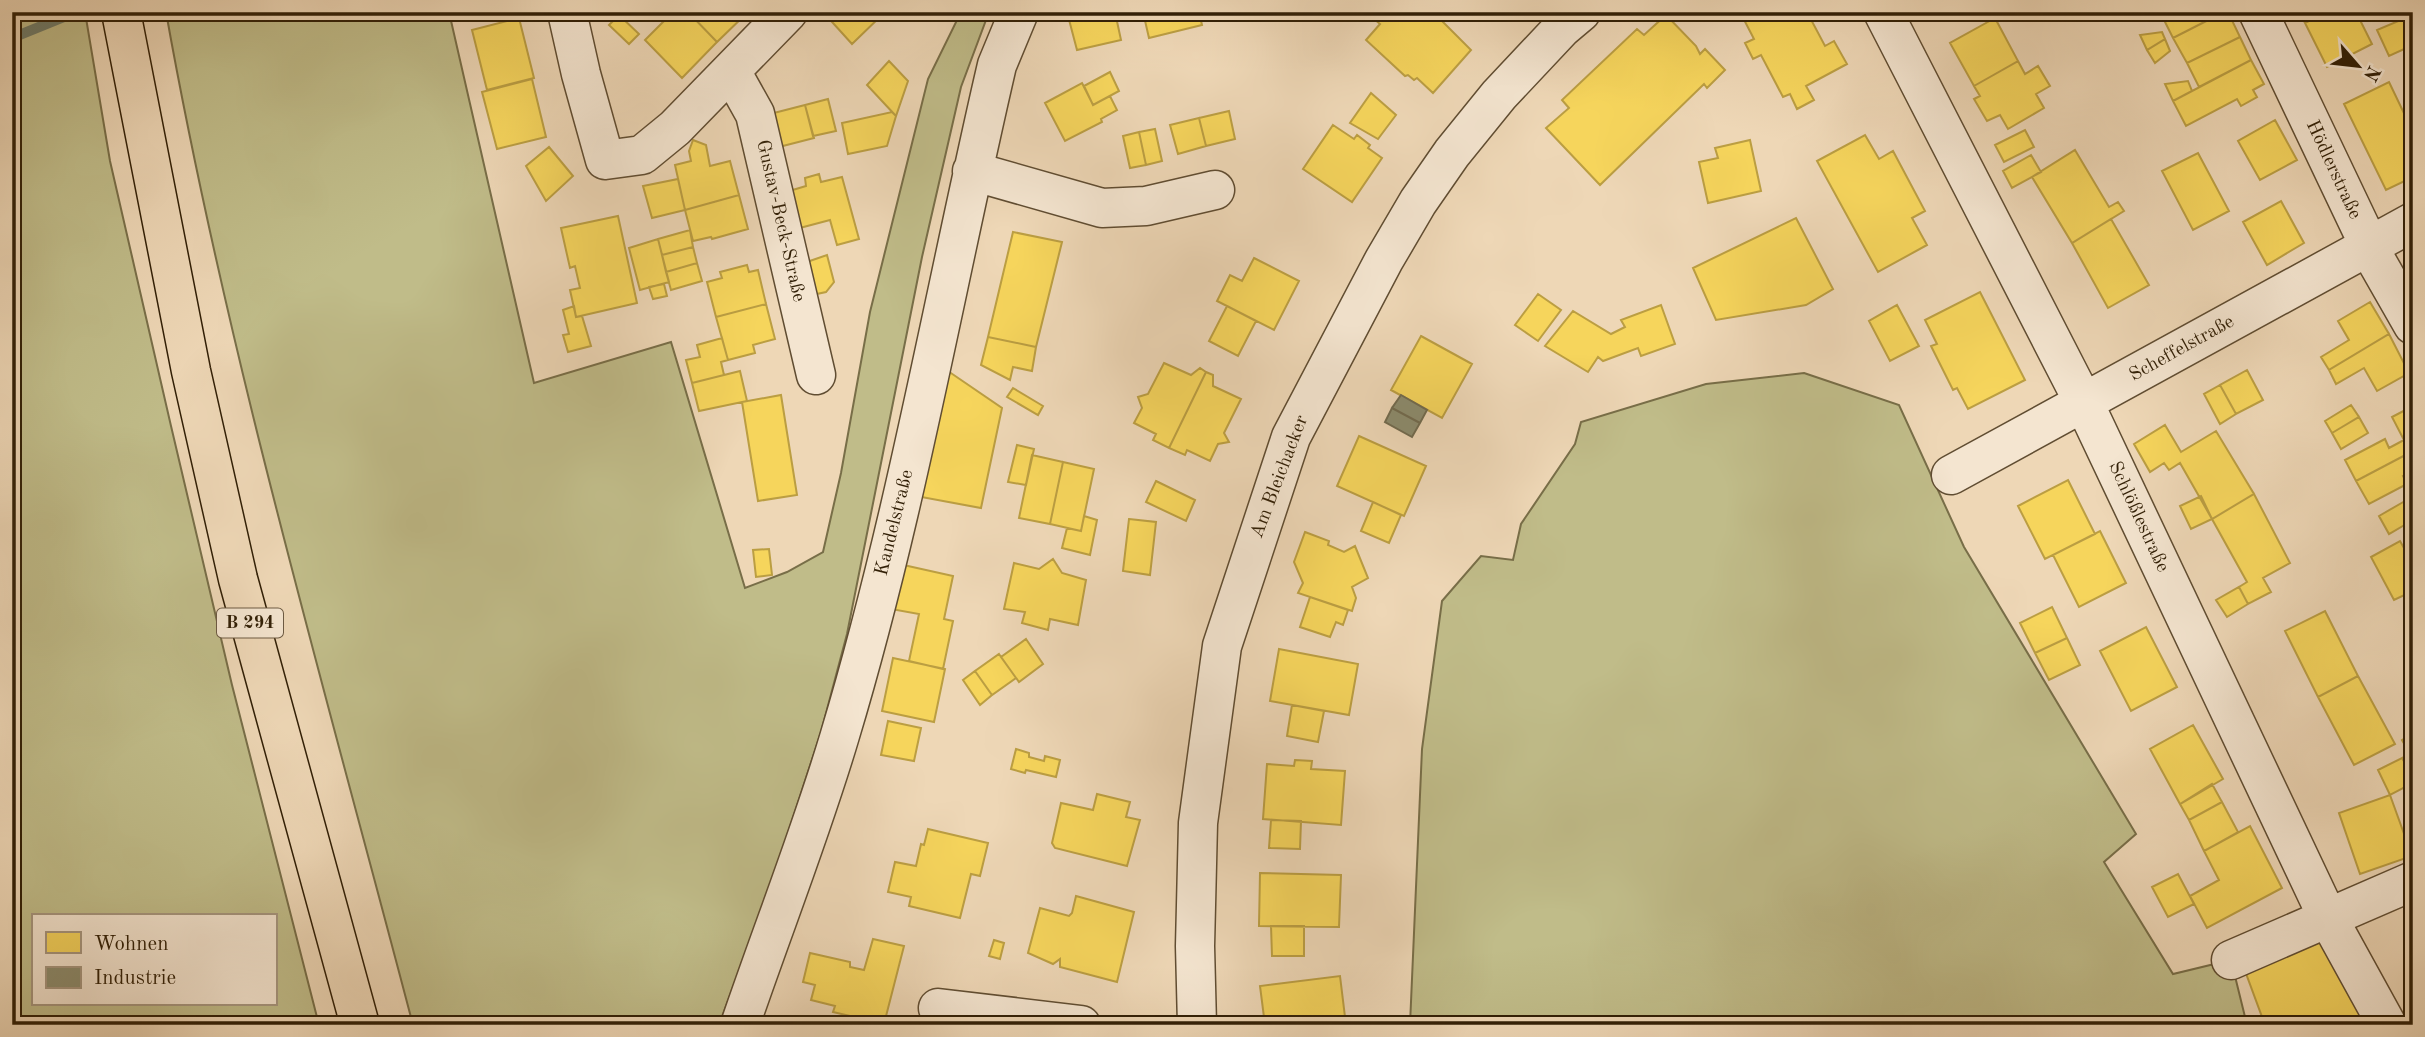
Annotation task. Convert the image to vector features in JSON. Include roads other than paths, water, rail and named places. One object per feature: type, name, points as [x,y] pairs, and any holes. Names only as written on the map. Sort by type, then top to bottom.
[{"type":"highway","name":"B 294","points":[[121,12],[191,371],[238,579],[360,1025]]},
{"type":"street","points":[[567,12],[605,160],[642,155],[675,128],[788,12]]},
{"type":"street","name":"Kandelstraße","points":[[740,1025],[792,881],[840,734],[894,528],[997,65],[1019,12]]},
{"type":"street","name":"Am Bleichacker","points":[[1197,1025],[1195,946],[1198,823],[1222,646],[1291,437],[1384,260],[1418,202],[1452,153],[1499,95],[1562,28],[1581,12]]},
{"type":"street","name":"Schlößlestraße","points":[[1882,12],[2084,403],[2327,916],[2387,1025]]},
{"type":"street","name":"Hödlerstraße","points":[[2258,12],[2369,246],[2413,325]]},
{"type":"street","name":"Gustav-Beck-Straße","points":[[731,71],[755,114],[816,375]]},
{"type":"street","points":[[972,171],[1102,208],[1146,205],[1215,190]]},
{"type":"street","name":"Scheffelstraße","points":[[1951,475],[2413,222]]},
{"type":"street","points":[[2231,960],[2327,916],[2413,881]]},
{"type":"street","points":[[938,1008],[1081,1025]]},
{"type":"waterway","points":[[12,38],[76,12]]}]
